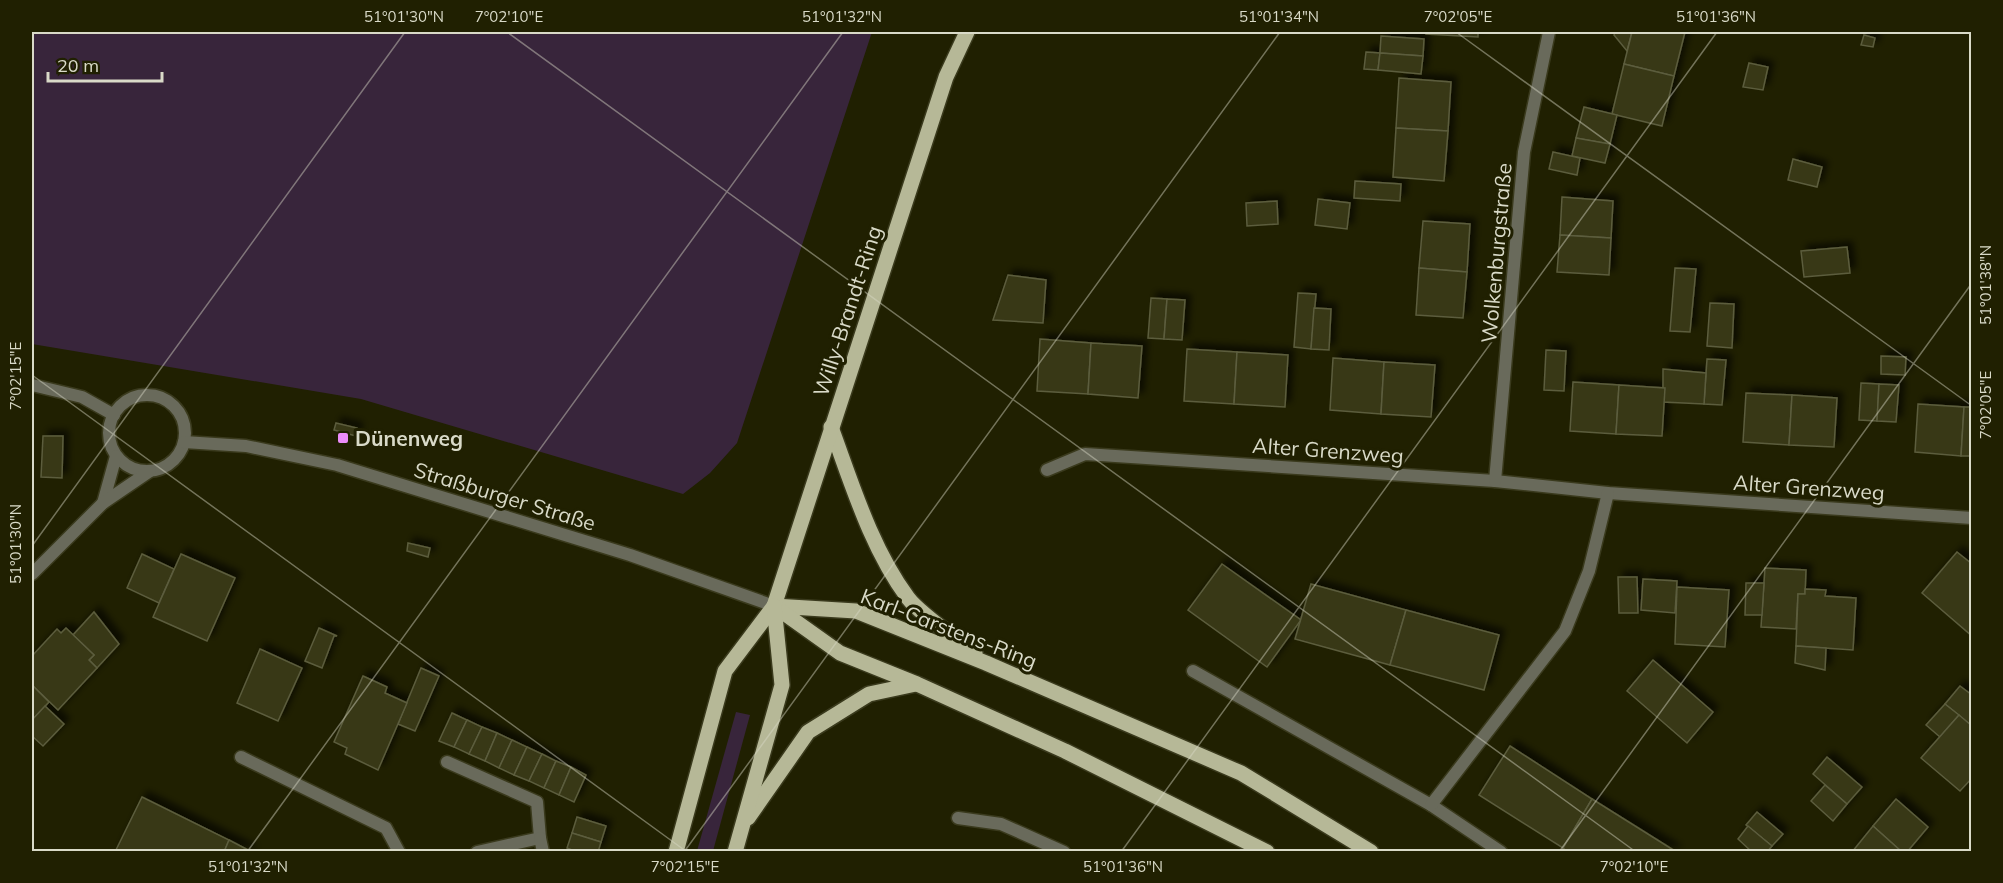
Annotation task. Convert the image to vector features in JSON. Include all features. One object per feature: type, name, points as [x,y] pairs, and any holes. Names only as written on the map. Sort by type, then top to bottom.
[{"type":"main road","name":"Willy-Brandt-Ring","points":[[676,852],[725,671],[774,606],[946,77],[967,32]]},
{"type":"main road","points":[[831,427],[866,521],[885,561],[909,599],[986,663]]},
{"type":"main road","name":"Willy-Brandt-Ring","points":[[735,852],[782,685],[774,606]]},
{"type":"main road","points":[[774,606],[840,653],[916,684],[1065,751],[1262,850]]},
{"type":"main road","name":"Karl-Carstens-Ring","points":[[774,606],[856,611],[986,663],[1241,773],[1371,852]]},
{"type":"main road","points":[[741,828],[808,732],[869,694],[916,684]]},
{"type":"street","name":"Wolkenburgstraße","points":[[1495,481],[1524,152],[1549,32]]},
{"type":"street","points":[[32,385],[82,397],[114,415]]},
{"type":"street","points":[[32,574],[103,503],[150,471],[170,463],[184,442],[183,420],[173,405],[162,397],[136,396],[120,406],[114,415],[109,432],[116,456],[103,503]]},
{"type":"street","name":"Straßburger Straße","points":[[184,442],[246,447],[337,465],[651,562],[774,606]]},
{"type":"street","name":"Alter Grenzweg","points":[[1047,470],[1085,454],[1495,481],[1608,493],[1971,518]]},
{"type":"street","points":[[116,456],[132,468],[150,471]]},
{"type":"street","points":[[1431,805],[1565,631],[1589,571],[1608,493]]},
{"type":"street","points":[[1193,671],[1431,805],[1501,852]]},
{"type":"street","points":[[241,757],[386,828],[399,852]]},
{"type":"street","points":[[447,762],[537,802],[543,852]]},
{"type":"street","points":[[958,818],[1001,824],[1064,852]]},
{"type":"street","points":[[477,852],[540,838]]},
{"type":"shaded area","points":[[32,32],[872,32],[737,443],[710,473],[683,494],[361,399],[32,344]]},
{"type":"shaded area","points":[[736,712],[750,715],[713,851],[697,851]]},
{"type":"building","points":[[1426,32],[1478,32],[1478,37],[1426,34]]},
{"type":"building","points":[[1615,32],[1632,32],[1627,51],[1614,35]]},
{"type":"building","points":[[1632,32],[1685,32],[1674,76],[1624,64]]},
{"type":"building","points":[[1864,35],[1875,38],[1873,47],[1861,45]]},
{"type":"building","points":[[1381,36],[1424,39],[1423,56],[1380,53]]},
{"type":"building","points":[[1366,52],[1380,53],[1378,70],[1364,69]]},
{"type":"building","points":[[1380,53],[1423,56],[1421,74],[1378,70]]},
{"type":"building","points":[[1749,63],[1768,67],[1763,90],[1743,87]]},
{"type":"building","points":[[1624,64],[1674,76],[1662,126],[1612,114]]},
{"type":"building","points":[[1399,78],[1451,82],[1448,131],[1396,128]]},
{"type":"building","points":[[1584,107],[1617,115],[1610,144],[1576,138]]},
{"type":"building","points":[[1396,128],[1448,131],[1444,181],[1393,177]]},
{"type":"building","points":[[1576,138],[1610,144],[1605,163],[1572,156]]},
{"type":"building","points":[[1553,152],[1580,158],[1577,175],[1549,169]]},
{"type":"building","points":[[1793,159],[1822,167],[1817,187],[1788,180]]},
{"type":"building","points":[[1355,181],[1401,184],[1400,201],[1354,198]]},
{"type":"building","points":[[1562,197],[1613,201],[1611,238],[1560,235]]},
{"type":"building","points":[[1318,199],[1350,203],[1347,229],[1315,225]]},
{"type":"building","points":[[1277,201],[1278,224],[1247,226],[1246,203]]},
{"type":"building","points":[[1423,221],[1470,224],[1467,272],[1419,268]]},
{"type":"building","points":[[1560,235],[1611,238],[1609,275],[1557,272]]},
{"type":"building","points":[[1847,247],[1850,273],[1804,277],[1801,251]]},
{"type":"building","points":[[1419,268],[1467,272],[1463,318],[1416,315]]},
{"type":"building","points":[[1675,268],[1696,269],[1690,332],[1670,331]]},
{"type":"building","points":[[1008,275],[1046,280],[1043,323],[993,320]]},
{"type":"building","points":[[1298,293],[1316,294],[1311,349],[1294,347]]},
{"type":"building","points":[[1151,298],[1167,299],[1164,339],[1148,338]]},
{"type":"building","points":[[1167,299],[1185,300],[1182,340],[1164,339]]},
{"type":"building","points":[[1710,303],[1734,304],[1732,348],[1707,346]]},
{"type":"building","points":[[1314,308],[1331,309],[1329,350],[1311,349]]},
{"type":"building","points":[[1040,339],[1091,343],[1088,394],[1037,391]]},
{"type":"building","points":[[1091,343],[1142,346],[1138,398],[1088,394]]},
{"type":"building","points":[[1187,349],[1237,352],[1234,404],[1184,401]]},
{"type":"building","points":[[1546,350],[1566,351],[1564,391],[1544,390]]},
{"type":"building","points":[[1237,352],[1288,355],[1285,407],[1234,404]]},
{"type":"building","points":[[1881,356],[1906,357],[1905,375],[1881,374]]},
{"type":"building","points":[[1333,358],[1384,362],[1381,414],[1330,410]]},
{"type":"building","points":[[1707,359],[1726,360],[1722,405],[1704,404]]},
{"type":"building","points":[[1384,362],[1435,365],[1431,417],[1381,414]]},
{"type":"building","points":[[1663,369],[1706,373],[1704,404],[1663,402]]},
{"type":"building","points":[[1573,382],[1619,385],[1616,434],[1570,431]]},
{"type":"building","points":[[1861,383],[1879,384],[1877,421],[1859,420]]},
{"type":"building","points":[[1879,384],[1899,385],[1896,422],[1877,421]]},
{"type":"building","points":[[1619,385],[1665,388],[1662,436],[1616,434]]},
{"type":"building","points":[[1746,393],[1792,395],[1789,445],[1743,442]]},
{"type":"building","points":[[1792,395],[1837,398],[1834,447],[1789,445]]},
{"type":"building","points":[[1918,404],[1964,407],[1961,456],[1915,452]]},
{"type":"building","points":[[1964,407],[1972,407],[1972,456],[1961,456]]},
{"type":"building","points":[[336,423],[357,428],[356,436],[334,430]]},
{"type":"building","points":[[43,436],[63,436],[62,478],[41,477]]},
{"type":"building","points":[[408,543],[430,548],[428,557],[407,551]]},
{"type":"building","points":[[1957,552],[1972,564],[1972,636],[1922,593]]},
{"type":"building","points":[[142,554],[174,569],[159,603],[127,588]]},
{"type":"building","points":[[181,554],[235,578],[207,641],[153,617]]},
{"type":"building","points":[[1222,564],[1301,620],[1267,667],[1188,610]]},
{"type":"building","points":[[1765,568],[1806,570],[1805,594],[1798,594],[1796,629],[1761,627]]},
{"type":"building","points":[[1618,577],[1637,577],[1638,613],[1619,613]]},
{"type":"building","points":[[1643,579],[1677,581],[1675,613],[1641,610]]},
{"type":"building","points":[[1746,583],[1764,583],[1762,615],[1745,615]]},
{"type":"building","points":[[1311,584],[1406,610],[1390,665],[1295,639]]},
{"type":"building","points":[[1677,587],[1729,590],[1725,647],[1675,644]]},
{"type":"building","points":[[1805,589],[1826,590],[1825,596],[1856,598],[1853,650],[1796,646],[1798,594],[1805,594]]},
{"type":"building","points":[[1406,610],[1499,635],[1484,690],[1390,665]]},
{"type":"building","points":[[94,612],[119,644],[97,668],[89,660],[94,655],[73,635]]},
{"type":"building","points":[[66,628],[94,655],[89,660],[97,668],[58,710],[32,685],[32,656],[57,629],[61,633]]},
{"type":"building","points":[[319,628],[337,636],[334,636],[322,668],[305,661]]},
{"type":"building","points":[[1796,646],[1826,648],[1825,670],[1795,663]]},
{"type":"building","points":[[260,649],[302,668],[278,721],[237,703]]},
{"type":"building","points":[[1653,660],[1713,712],[1687,743],[1627,691]]},
{"type":"building","points":[[421,668],[439,676],[415,731],[398,724]]},
{"type":"building","points":[[363,676],[387,687],[385,693],[407,703],[378,770],[345,754],[347,748],[334,742]]},
{"type":"building","points":[[32,685],[49,702],[32,720]]},
{"type":"building","points":[[1960,686],[1972,695],[1972,726],[1945,704]]},
{"type":"building","points":[[1945,704],[1959,715],[1940,737],[1926,725]]},
{"type":"building","points":[[45,706],[64,724],[43,746],[32,736],[32,720]]},
{"type":"building","points":[[452,713],[467,720],[454,747],[439,741]]},
{"type":"building","points":[[1959,715],[1972,726],[1972,778],[1960,791],[1921,758]]},
{"type":"building","points":[[467,720],[482,727],[469,754],[454,747]]},
{"type":"building","points":[[482,727],[497,733],[485,761],[469,754]]},
{"type":"building","points":[[497,733],[512,740],[499,768],[485,761]]},
{"type":"building","points":[[512,740],[527,747],[514,775],[499,768]]},
{"type":"building","points":[[1510,746],[1592,799],[1563,848],[1479,795]]},
{"type":"building","points":[[527,747],[542,754],[529,781],[514,775]]},
{"type":"building","points":[[542,754],[556,761],[544,788],[529,781]]},
{"type":"building","points":[[1827,757],[1862,787],[1847,804],[1813,774]]},
{"type":"building","points":[[556,761],[571,767],[559,795],[544,788]]},
{"type":"building","points":[[571,767],[586,775],[574,802],[559,795]]},
{"type":"building","points":[[1825,785],[1847,804],[1833,821],[1811,801]]},
{"type":"building","points":[[142,797],[229,840],[224,852],[115,852]]},
{"type":"building","points":[[1592,799],[1675,851],[1568,852],[1563,848]]},
{"type":"building","points":[[1896,799],[1928,827],[1907,852],[1902,852],[1873,826]]},
{"type":"building","points":[[1757,812],[1783,834],[1772,846],[1746,825]]},
{"type":"building","points":[[577,817],[606,826],[601,842],[572,833]]},
{"type":"building","points":[[1748,826],[1772,846],[1767,852],[1752,852],[1738,839]]},
{"type":"building","points":[[1873,826],[1902,852],[1852,852]]},
{"type":"building","points":[[572,833],[601,842],[598,852],[577,852],[567,848]]},
{"type":"building","points":[[229,840],[252,852],[224,852]]},
{"type":"place","name":"Dünenweg","points":[[343,438]]}]
